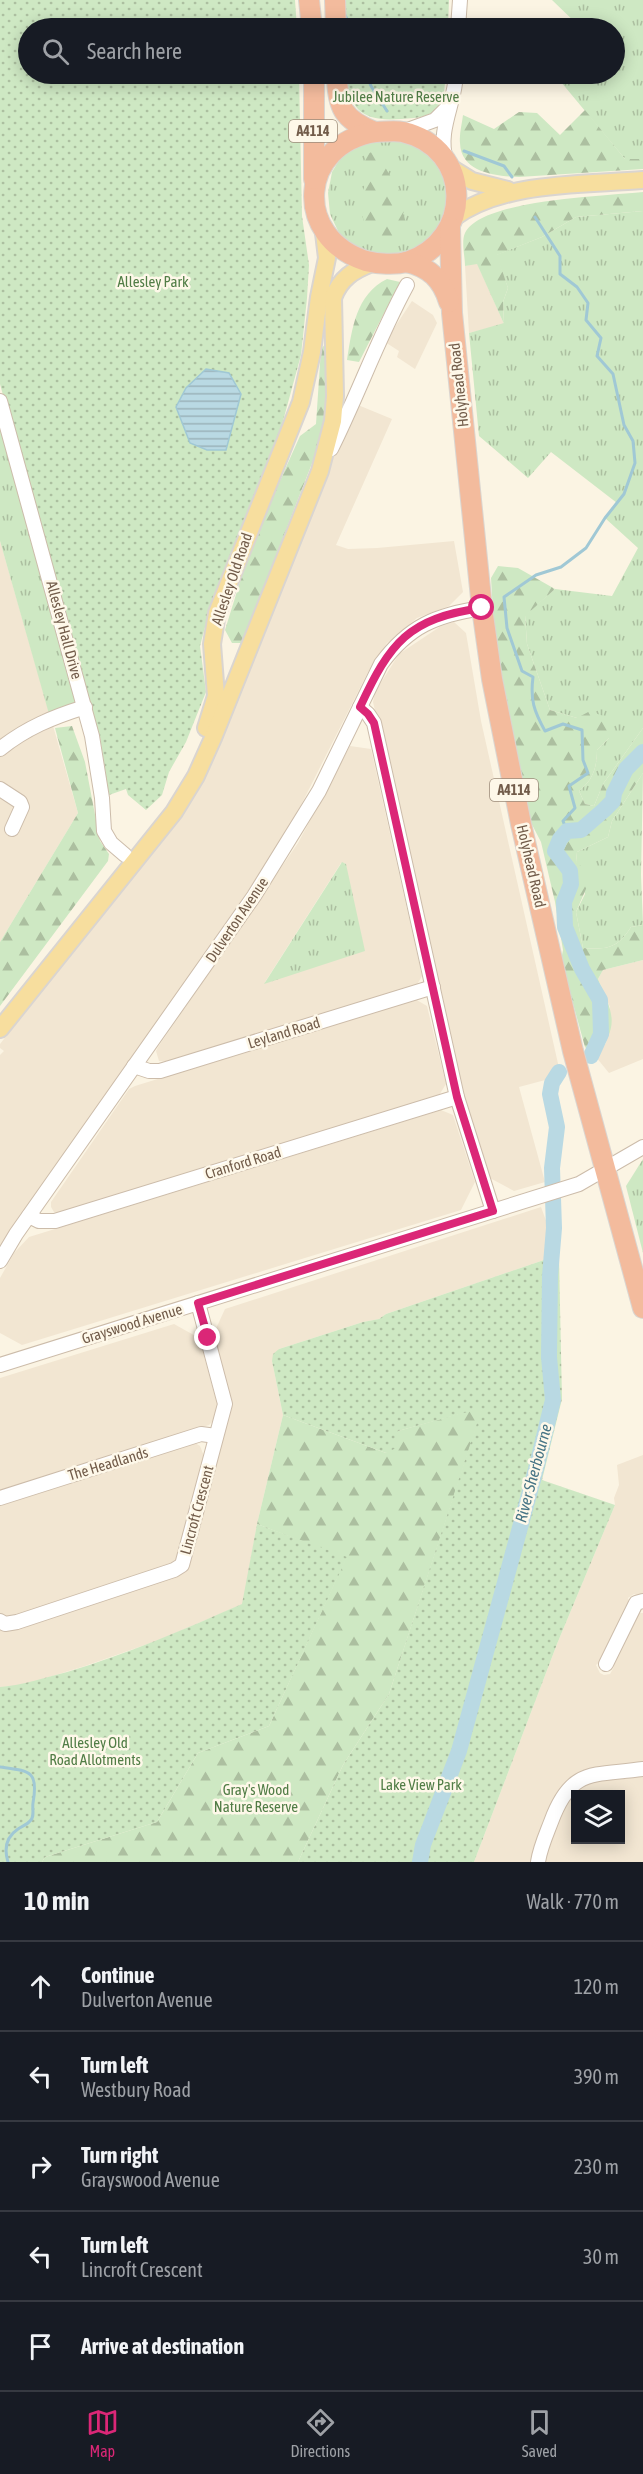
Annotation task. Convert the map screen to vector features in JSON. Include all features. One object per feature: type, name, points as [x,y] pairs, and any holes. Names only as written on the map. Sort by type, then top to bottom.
[{"type":"highway","points":[[309,0],[311,18]]},
{"type":"highway","points":[[334,0],[335,18]]},
{"type":"highway","name":"A4114","points":[[314,84],[314,188]]},
{"type":"highway","name":"A4114","points":[[337,84],[339,104],[345,113],[355,123],[375,132]]},
{"type":"highway","points":[[375,132],[402,132],[429,144],[448,164],[458,189],[452,222],[430,248],[406,262],[372,263],[344,252],[324,233],[315,209],[314,188],[319,171],[332,152],[352,138],[375,132]]},
{"type":"highway","name":"Holyhead Road","points":[[452,222],[451,307],[482,608],[502,736],[575,1059],[643,1308]]},
{"type":"highway","name":"Holyhead Road","points":[[406,262],[421,265],[431,271],[441,283],[451,307]]},
{"type":"main road","points":[[448,164],[472,181],[488,187],[513,191]]},
{"type":"main road","points":[[452,222],[476,203],[513,191],[643,180]]},
{"type":"main road","name":"Allesley Old Road","points":[[2,1018],[166,803],[194,756],[215,705],[216,684],[212,644],[217,614],[301,402],[312,352],[327,258],[324,233]]},
{"type":"main road","name":"Allesley Old Road","points":[[2,1018],[174,812],[205,757],[320,471],[333,421],[335,396],[333,298],[346,276],[372,263]]},
{"type":"main road","points":[[214,662],[243,666]]},
{"type":"street","points":[[459,18],[460,0]]},
{"type":"street","points":[[448,164],[443,131],[452,102],[455,84]]},
{"type":"street","points":[[402,132],[435,120],[452,102]]},
{"type":"street","name":"Allesley Old Road","points":[[320,471],[407,285]]},
{"type":"street","name":"Allesley Hall Drive","points":[[0,401],[98,763],[104,831],[111,843],[125,855]]},
{"type":"street","name":"Dulverton Avenue","points":[[0,1261],[29,1216],[229,933],[282,852],[319,791],[381,664],[395,645],[410,632],[442,616],[482,608]]},
{"type":"street","points":[[0,749],[16,736],[42,722],[84,707]]},
{"type":"street","points":[[360,707],[374,723],[457,1097],[493,1211]]},
{"type":"street","points":[[0,789],[21,802],[22,807],[12,829]]},
{"type":"street","name":"Leyland Road","points":[[134,1066],[149,1071],[160,1071],[432,987]]},
{"type":"street","name":"Cranford Road","points":[[29,1216],[39,1221],[55,1221],[457,1097]]},
{"type":"street","name":"Grayswood Avenue","points":[[0,1365],[579,1184],[643,1147]]},
{"type":"street","name":"Lincroft Crescent","points":[[0,1621],[4,1624],[17,1622],[174,1570],[182,1565],[225,1404],[198,1303]]},
{"type":"street","name":"The Headlands","points":[[0,1498],[201,1434],[216,1436]]},
{"type":"street","points":[[606,1664],[636,1603],[643,1601]]},
{"type":"street","points":[[538,1862],[556,1807],[570,1786],[591,1775],[643,1769]]},
{"type":"shaded area","points":[[477,263],[504,324],[469,333],[465,266]]},
{"type":"shaded area","points":[[412,301],[433,315],[437,323],[415,369],[397,357],[399,351],[385,342]]},
{"type":"shaded area","points":[[358,405],[392,419],[336,545],[348,549],[454,541],[463,592],[449,606],[417,618],[387,643],[368,672],[294,819],[234,913],[0,1248],[0,1055],[4,1051],[0,1048],[0,1044],[142,865],[218,744],[248,675],[320,486]]},
{"type":"shaded area","points":[[0,541],[78,813],[0,942]]},
{"type":"shaded area","points":[[454,622],[466,633],[481,721],[559,1068],[549,1079],[519,1087],[545,1182],[514,1191],[488,1177],[470,1120],[373,702],[375,692],[399,654],[441,626]]},
{"type":"shaded area","points":[[350,746],[371,749],[422,976],[415,988],[172,1062],[159,1061],[156,1051],[158,1047],[298,843]],"holes":[[[341,863],[346,863],[265,983]]]},
{"type":"shaded area","points":[[643,960],[643,1059],[609,1073],[596,1057],[606,1043],[610,1007],[598,979],[603,970]]},
{"type":"shaded area","points":[[415,999],[427,1006],[446,1084],[438,1097],[59,1214],[51,1207],[51,1202],[129,1089]]},
{"type":"shaded area","points":[[441,1110],[453,1115],[475,1182],[461,1210],[22,1345],[0,1333],[0,1278],[14,1253],[29,1237]]},
{"type":"shaded area","points":[[541,1207],[548,1226],[544,1260],[386,1314],[379,1319],[279,1349],[272,1361],[283,1415],[257,1524],[243,1604],[159,1640],[85,1666],[20,1686],[0,1687],[0,1628],[13,1629],[180,1575],[190,1564],[232,1404],[213,1335],[225,1309]]},
{"type":"shaded area","points":[[174,1324],[199,1338],[217,1404],[213,1421],[209,1425],[0,1491],[0,1378]]},
{"type":"shaded area","points":[[195,1443],[200,1446],[204,1456],[177,1560],[170,1565],[10,1618],[0,1613],[0,1506]]},
{"type":"shaded area","points":[[643,1455],[643,1597],[634,1594],[628,1598],[630,1607],[606,1657],[596,1665],[600,1673],[610,1674],[614,1667],[611,1662],[636,1613],[643,1613],[643,1862],[474,1862],[557,1644],[615,1505],[614,1498],[619,1485],[617,1465]]},
{"type":"green space","name":"Allesley Park","points":[[0,0],[295,0],[296,18],[18,18],[18,84],[299,84],[302,216],[309,265],[301,355],[277,443],[209,612],[200,646],[206,692],[186,742],[169,772],[162,795],[146,810],[128,795],[126,789],[109,795],[100,737],[40,532],[0,384]]},
{"type":"green space","points":[[344,0],[449,0],[448,18],[345,18]]},
{"type":"green space","points":[[552,0],[643,0],[643,159],[625,159],[563,84],[625,84],[625,18],[571,18]]},
{"type":"green space","name":"Jubilee Nature Reserve","points":[[348,84],[445,84],[443,102],[439,107],[430,114],[408,119],[368,116],[355,105]]},
{"type":"green space","points":[[585,110],[625,159],[643,159],[643,169],[519,177],[481,171],[466,161],[462,153],[460,133],[463,115],[494,129],[519,112],[537,113],[560,135]]},
{"type":"green space","points":[[380,134],[419,141],[447,169],[452,209],[432,243],[394,259],[354,248],[339,233],[330,214],[328,193],[332,172],[343,154]]},
{"type":"green space","points":[[375,151],[407,203],[403,214],[409,231],[405,239],[392,242],[379,236],[364,222],[359,202],[369,173],[364,163],[366,154]]},
{"type":"green space","points":[[643,192],[643,211],[576,217],[542,237],[497,255],[508,288],[503,302],[504,324],[477,264],[465,266],[463,245],[465,233],[476,222],[495,213],[547,201]]},
{"type":"green space","points":[[643,211],[643,728],[603,784],[594,806],[585,804],[579,791],[593,773],[597,750],[609,738],[577,718],[550,710],[527,644],[525,615],[555,589],[612,596],[638,548],[605,518],[617,503],[551,452],[528,478],[479,436],[469,333],[504,323],[503,302],[508,288],[496,255],[542,237],[576,217]]},
{"type":"green space","points":[[387,279],[400,282],[359,362],[347,360],[351,336],[362,303],[368,294]]},
{"type":"green space","points":[[328,341],[325,430],[242,643],[232,643],[225,630],[252,543],[300,436],[316,424],[321,349]]},
{"type":"green space","points":[[0,421],[77,705],[49,714],[0,541]]},
{"type":"green space","points":[[498,566],[518,568],[555,589],[525,616],[527,644],[550,710],[577,718],[590,711],[603,716],[610,723],[609,738],[597,750],[593,773],[579,791],[585,804],[594,806],[603,784],[643,728],[643,773],[612,821],[608,837],[577,852],[576,862],[592,875],[576,912],[583,948],[599,949],[611,946],[621,939],[631,927],[643,925],[643,960],[603,970],[598,979],[612,1019],[609,1036],[596,1057],[585,1047],[561,960],[563,950],[555,902],[541,842],[526,813],[506,719],[494,629],[491,578]]},
{"type":"green space","points":[[72,726],[85,762],[100,841],[109,854],[108,861],[0,1006],[0,942],[78,813],[55,728]]},
{"type":"green space","points":[[643,773],[641,875],[643,925],[631,927],[621,939],[611,946],[599,949],[583,948],[576,912],[585,894],[576,862],[577,852],[608,837],[612,821]]},
{"type":"green space","points":[[342,862],[346,864],[365,951],[264,984]]},
{"type":"green space","points":[[643,1159],[643,1253],[626,1186]]},
{"type":"green space","name":"Lake View Park","points":[[559,1258],[562,1399],[542,1480],[615,1505],[557,1644],[474,1862],[298,1862],[343,1765],[389,1694],[482,1408],[398,1431],[396,1448],[386,1453],[283,1415],[272,1361],[273,1354],[279,1349],[379,1319],[386,1314],[544,1260]]},
{"type":"green space","name":"Gray's Wood Nature Reserve","points":[[483,1407],[389,1694],[343,1765],[298,1862],[42,1862],[45,1857],[157,1822],[198,1753],[269,1726],[346,1558],[257,1524],[283,1415],[386,1453],[398,1431]]},
{"type":"green space","name":"Allesley Old Road Allotments","points":[[257,1524],[347,1557],[269,1726],[198,1753],[157,1822],[45,1857],[42,1862],[0,1862],[0,1687],[34,1681],[89,1665],[156,1641],[242,1604]]},
{"type":"water","points":[[206,369],[229,373],[241,394],[226,450],[207,450],[190,443],[176,407],[186,388]]},
{"type":"waterway","points":[[344,13],[346,18]]},
{"type":"waterway","points":[[370,84],[387,111]]},
{"type":"waterway","points":[[464,151],[504,166],[512,177]]},
{"type":"waterway","points":[[535,217],[560,256],[560,274],[577,287],[588,303],[586,320],[601,338],[597,356],[613,374],[624,425],[633,441],[635,463],[624,494],[586,548],[561,567],[536,575],[504,597],[507,628],[522,671],[533,677],[534,705],[545,731],[563,724],[582,730],[583,760],[588,773],[569,786],[575,808],[563,821],[567,831]]},
{"type":"waterway","name":"River Sherbourne","points":[[591,1056],[601,1034],[600,1000],[582,969],[565,927],[564,902],[571,884],[570,871],[555,851],[560,839],[567,831],[581,830],[613,801],[614,793],[626,769],[643,752]]},
{"type":"waterway","name":"River Sherbourne","points":[[420,1862],[423,1845],[459,1751],[553,1400],[549,1357],[550,1276],[554,1228],[552,1168],[557,1127],[550,1094],[552,1083],[559,1072]]},
{"type":"waterway","points":[[0,1767],[25,1771],[33,1778],[34,1784],[32,1819],[14,1832],[9,1840],[6,1848],[8,1862]]},
{"type":"route","points":[[208,1338],[198,1303],[493,1211],[457,1097],[374,723],[360,707],[381,664],[395,645],[410,632],[429,621],[451,613],[482,608]]}]
